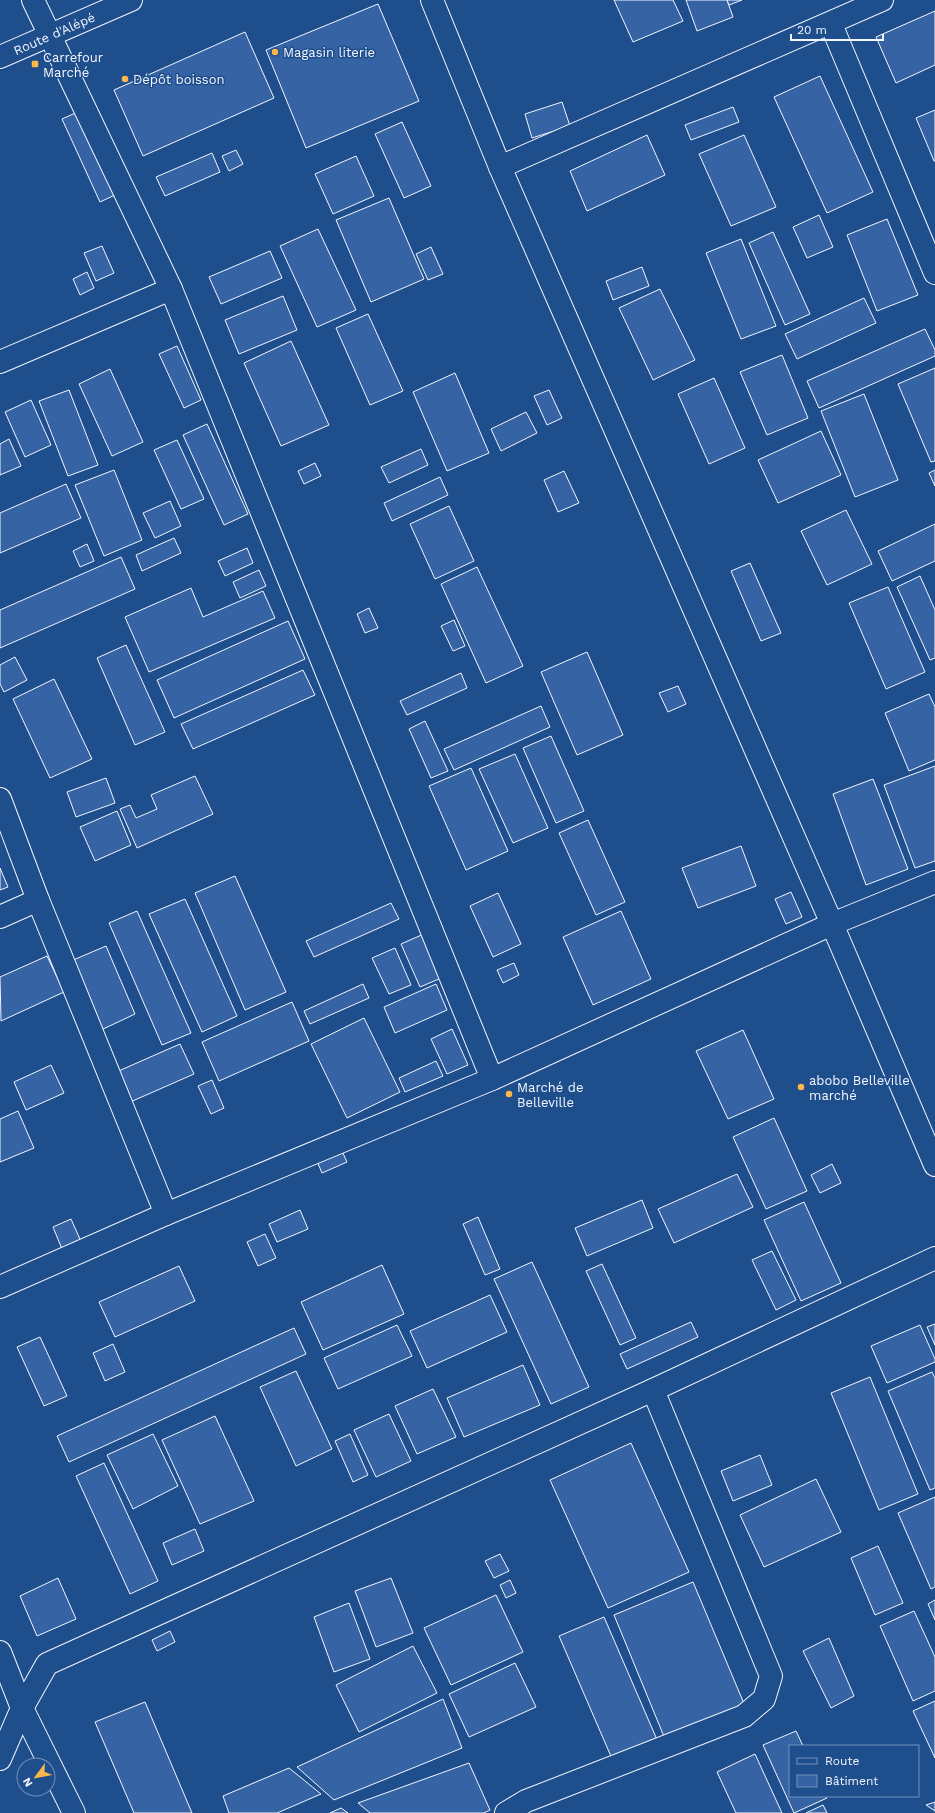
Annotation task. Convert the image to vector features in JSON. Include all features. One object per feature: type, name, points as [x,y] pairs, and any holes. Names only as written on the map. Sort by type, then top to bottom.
[{"type":"street","points":[[34,0],[171,288],[492,1079]]},
{"type":"street","name":"Route d'Alépé","points":[[0,58],[131,0]]},
{"type":"street","points":[[432,0],[500,167],[832,924],[935,1165]]},
{"type":"street","points":[[500,167],[882,0]]},
{"type":"street","points":[[830,24],[935,273]]},
{"type":"street","points":[[0,362],[171,288]]},
{"type":"street","points":[[0,799],[38,900],[166,1214]]},
{"type":"street","points":[[0,1287],[166,1214],[492,1079],[832,924],[935,882]]},
{"type":"street","points":[[0,916],[38,900]]},
{"type":"street","points":[[0,1759],[22,1708],[47,1664],[653,1390],[935,1258]]},
{"type":"street","points":[[506,1813],[526,1801],[744,1716],[764,1699],[771,1676],[653,1390]]},
{"type":"street","points":[[0,1652],[22,1708],[74,1813]]},
{"type":"building","points":[[614,0],[673,0],[683,21],[633,42]]},
{"type":"building","points":[[686,0],[727,0],[733,17],[697,31]]},
{"type":"building","points":[[727,0],[742,0],[729,5]]},
{"type":"building","points":[[378,4],[419,101],[306,148],[266,50]]},
{"type":"building","points":[[935,11],[935,65],[896,83],[876,37]]},
{"type":"building","points":[[245,32],[274,98],[143,156],[114,90]]},
{"type":"building","points":[[820,76],[873,192],[827,213],[774,97]]},
{"type":"building","points":[[562,102],[570,126],[532,138],[525,114]]},
{"type":"building","points":[[733,107],[739,122],[691,140],[685,125]]},
{"type":"building","points":[[935,110],[935,161],[934,161],[916,118]]},
{"type":"building","points":[[80,111],[117,194],[100,202],[62,119]]},
{"type":"building","points":[[402,122],[431,186],[404,198],[375,134]]},
{"type":"building","points":[[647,135],[665,175],[587,211],[570,171]]},
{"type":"building","points":[[744,135],[776,207],[731,226],[699,154]]},
{"type":"building","points":[[236,150],[243,164],[229,171],[222,156]]},
{"type":"building","points":[[212,153],[220,172],[165,196],[156,177]]},
{"type":"building","points":[[356,156],[374,196],[333,214],[315,174]]},
{"type":"building","points":[[389,198],[424,279],[371,302],[336,220]]},
{"type":"building","points":[[819,215],[833,247],[807,258],[793,227]]},
{"type":"building","points":[[887,219],[918,295],[877,311],[847,235]]},
{"type":"building","points":[[318,229],[356,310],[317,327],[280,246]]},
{"type":"building","points":[[773,232],[810,314],[785,325],[749,243]]},
{"type":"building","points":[[741,239],[776,326],[741,339],[706,253]]},
{"type":"building","points":[[102,246],[114,273],[96,281],[84,253]]},
{"type":"building","points":[[431,247],[443,274],[428,280],[416,254]]},
{"type":"building","points":[[270,251],[282,278],[221,304],[209,277]]},
{"type":"building","points":[[642,267],[649,286],[613,300],[606,281]]},
{"type":"building","points":[[87,272],[94,288],[80,295],[73,279]]},
{"type":"building","points":[[660,289],[695,360],[653,380],[619,308]]},
{"type":"building","points":[[283,296],[297,330],[239,354],[225,320]]},
{"type":"building","points":[[864,298],[876,323],[797,359],[785,334]]},
{"type":"building","points":[[368,314],[403,391],[370,405],[336,328]]},
{"type":"building","points":[[925,329],[935,350],[935,356],[819,408],[807,381]]},
{"type":"building","points":[[291,341],[329,425],[281,446],[244,363]]},
{"type":"building","points":[[177,346],[201,400],[184,408],[159,354]]},
{"type":"building","points":[[782,355],[808,418],[767,435],[740,372]]},
{"type":"building","points":[[935,368],[935,461],[931,462],[898,384]]},
{"type":"building","points":[[110,369],[143,442],[112,456],[79,384]]},
{"type":"building","points":[[455,373],[489,453],[447,471],[413,392]]},
{"type":"building","points":[[714,378],[745,448],[709,464],[678,394]]},
{"type":"building","points":[[69,390],[98,465],[68,476],[39,401]]},
{"type":"building","points":[[549,390],[562,418],[547,425],[534,396]]},
{"type":"building","points":[[864,394],[898,480],[855,497],[821,411]]},
{"type":"building","points":[[31,400],[51,445],[25,457],[5,412]]},
{"type":"building","points":[[526,412],[537,433],[501,451],[491,429]]},
{"type":"building","points":[[207,424],[248,514],[224,525],[183,435]]},
{"type":"building","points":[[821,431],[841,475],[778,503],[758,460]]},
{"type":"building","points":[[9,439],[21,466],[0,475],[0,444]]},
{"type":"building","points":[[177,440],[204,499],[181,509],[154,450]]},
{"type":"building","points":[[421,449],[428,465],[389,483],[381,467]]},
{"type":"building","points":[[315,463],[321,476],[304,484],[298,471]]},
{"type":"building","points":[[114,470],[142,540],[104,556],[75,485]]},
{"type":"building","points":[[935,470],[935,486],[929,473]]},
{"type":"building","points":[[564,471],[579,503],[558,512],[544,480]]},
{"type":"building","points":[[440,477],[448,495],[392,521],[384,503]]},
{"type":"building","points":[[66,484],[81,518],[0,553],[0,513]]},
{"type":"building","points":[[170,501],[181,526],[155,538],[143,513]]},
{"type":"building","points":[[449,506],[474,561],[435,579],[410,524]]},
{"type":"building","points":[[846,510],[872,564],[827,585],[801,531]]},
{"type":"building","points":[[935,524],[935,561],[892,581],[878,551]]},
{"type":"building","points":[[174,538],[181,553],[142,571],[136,555]]},
{"type":"building","points":[[87,544],[94,561],[80,567],[73,551]]},
{"type":"building","points":[[247,548],[253,563],[225,576],[218,561]]},
{"type":"building","points":[[121,557],[135,589],[0,648],[0,610]]},
{"type":"building","points":[[750,563],[781,633],[761,641],[731,571]]},
{"type":"building","points":[[477,567],[523,666],[486,683],[441,584]]},
{"type":"building","points":[[259,570],[266,586],[240,598],[233,582]]},
{"type":"building","points":[[920,576],[935,610],[935,658],[930,660],[897,587]]},
{"type":"building","points":[[888,587],[925,672],[886,689],[849,603]]},
{"type":"building","points":[[191,588],[203,617],[263,591],[275,618],[149,672],[125,617]]},
{"type":"building","points":[[369,608],[378,628],[365,633],[357,614]]},
{"type":"building","points":[[454,620],[465,646],[453,651],[441,626]]},
{"type":"building","points":[[288,621],[305,659],[174,718],[157,680]]},
{"type":"building","points":[[126,645],[165,732],[135,745],[97,658]]},
{"type":"building","points":[[587,652],[623,735],[577,755],[541,672]]},
{"type":"building","points":[[15,657],[27,680],[4,692],[0,684],[0,665]]},
{"type":"building","points":[[303,670],[315,695],[193,749],[181,724]]},
{"type":"building","points":[[461,673],[467,688],[407,715],[400,701]]},
{"type":"building","points":[[54,679],[92,759],[50,778],[13,699]]},
{"type":"building","points":[[678,686],[686,704],[668,712],[659,693]]},
{"type":"building","points":[[929,694],[935,707],[935,760],[909,771],[885,713]]},
{"type":"building","points":[[541,706],[550,727],[454,770],[444,749]]},
{"type":"building","points":[[425,721],[448,771],[431,778],[409,729]]},
{"type":"building","points":[[551,736],[584,811],[556,823],[523,748]]},
{"type":"building","points":[[515,754],[548,828],[513,843],[479,769]]},
{"type":"building","points":[[935,766],[935,861],[915,868],[884,785]]},
{"type":"building","points":[[471,768],[508,851],[466,870],[429,786]]},
{"type":"building","points":[[195,776],[213,814],[137,848],[120,809],[130,805],[136,818],[157,809],[151,795]]},
{"type":"building","points":[[106,778],[115,803],[76,817],[67,792]]},
{"type":"building","points":[[873,779],[908,869],[866,885],[833,794]]},
{"type":"building","points":[[117,811],[131,845],[95,861],[80,827]]},
{"type":"building","points":[[588,820],[625,902],[596,915],[559,833]]},
{"type":"building","points":[[741,846],[756,886],[698,908],[682,868]]},
{"type":"building","points":[[0,868],[8,887],[0,890]]},
{"type":"building","points":[[235,876],[286,992],[245,1010],[195,893]]},
{"type":"building","points":[[791,892],[802,917],[786,924],[775,899]]},
{"type":"building","points":[[498,893],[521,944],[493,957],[470,906]]},
{"type":"building","points":[[185,899],[237,1016],[202,1032],[149,914]]},
{"type":"building","points":[[391,903],[399,919],[314,957],[306,941]]},
{"type":"building","points":[[137,911],[191,1033],[162,1045],[109,923]]},
{"type":"building","points":[[621,911],[651,979],[593,1005],[563,937]]},
{"type":"building","points":[[426,933],[446,976],[420,987],[401,944]]},
{"type":"building","points":[[106,946],[135,1014],[101,1030],[71,961]]},
{"type":"building","points":[[395,948],[411,985],[389,994],[372,958]]},
{"type":"building","points":[[47,956],[64,992],[1,1021],[0,977]]},
{"type":"building","points":[[514,963],[519,975],[503,983],[497,970]]},
{"type":"building","points":[[363,984],[369,998],[310,1024],[304,1011]]},
{"type":"building","points":[[436,984],[447,1010],[395,1033],[384,1007]]},
{"type":"building","points":[[292,1002],[309,1041],[219,1081],[202,1042]]},
{"type":"building","points":[[364,1018],[400,1092],[347,1118],[311,1044]]},
{"type":"building","points":[[452,1029],[468,1065],[447,1074],[431,1039]]},
{"type":"building","points":[[743,1030],[774,1099],[728,1119],[696,1051]]},
{"type":"building","points":[[180,1044],[194,1074],[128,1103],[114,1073]]},
{"type":"building","points":[[436,1061],[443,1076],[405,1092],[399,1078]]},
{"type":"building","points":[[51,1065],[64,1093],[26,1110],[14,1082]]},
{"type":"building","points":[[212,1080],[224,1108],[211,1114],[198,1086]]},
{"type":"building","points":[[18,1111],[34,1148],[0,1162],[0,1119]]},
{"type":"building","points":[[774,1118],[807,1191],[766,1209],[733,1137]]},
{"type":"building","points":[[342,1151],[347,1162],[322,1173],[317,1161]]},
{"type":"building","points":[[832,1164],[841,1183],[820,1193],[811,1175]]},
{"type":"building","points":[[737,1174],[753,1207],[674,1243],[658,1209]]},
{"type":"building","points":[[642,1200],[653,1228],[587,1256],[575,1228]]},
{"type":"building","points":[[804,1202],[841,1283],[801,1301],[764,1220]]},
{"type":"building","points":[[300,1210],[308,1229],[277,1242],[269,1224]]},
{"type":"building","points":[[478,1217],[500,1269],[485,1275],[463,1224]]},
{"type":"building","points":[[71,1219],[83,1246],[64,1254],[53,1227]]},
{"type":"building","points":[[265,1234],[276,1258],[258,1266],[247,1242]]},
{"type":"building","points":[[772,1251],[796,1300],[776,1310],[752,1260]]},
{"type":"building","points":[[532,1262],[589,1387],[551,1404],[494,1279]]},
{"type":"building","points":[[602,1264],[636,1338],[620,1345],[586,1271]]},
{"type":"building","points":[[382,1265],[404,1314],[323,1350],[301,1302]]},
{"type":"building","points":[[179,1266],[195,1301],[115,1337],[99,1302]]},
{"type":"building","points":[[490,1295],[507,1332],[427,1368],[410,1331]]},
{"type":"building","points":[[691,1322],[698,1337],[627,1369],[620,1354]]},
{"type":"building","points":[[935,1324],[935,1345],[927,1327]]},
{"type":"building","points":[[397,1325],[412,1356],[338,1389],[324,1358]]},
{"type":"building","points":[[920,1325],[935,1362],[887,1383],[871,1346]]},
{"type":"building","points":[[294,1328],[306,1354],[69,1462],[57,1436]]},
{"type":"building","points":[[40,1337],[67,1396],[44,1406],[17,1347]]},
{"type":"building","points":[[113,1344],[125,1372],[105,1381],[93,1353]]},
{"type":"building","points":[[523,1365],[540,1405],[464,1437],[447,1398]]},
{"type":"building","points":[[296,1371],[332,1449],[296,1466],[260,1387]]},
{"type":"building","points":[[932,1372],[935,1378],[935,1488],[930,1490],[888,1391]]},
{"type":"building","points":[[870,1377],[918,1494],[879,1510],[831,1393]]},
{"type":"building","points":[[433,1389],[456,1437],[417,1454],[395,1406]]},
{"type":"building","points":[[389,1414],[411,1461],[376,1477],[354,1430]]},
{"type":"building","points":[[215,1416],[254,1501],[200,1524],[162,1440]]},
{"type":"building","points":[[153,1434],[178,1486],[133,1509],[107,1455]]},
{"type":"building","points":[[350,1434],[368,1475],[353,1482],[335,1441]]},
{"type":"building","points":[[631,1443],[689,1572],[608,1608],[550,1480]]},
{"type":"building","points":[[760,1455],[772,1485],[733,1501],[721,1471]]},
{"type":"building","points":[[104,1463],[158,1581],[130,1594],[76,1476]]},
{"type":"building","points":[[816,1479],[841,1532],[764,1567],[740,1515]]},
{"type":"building","points":[[935,1497],[935,1587],[931,1589],[898,1513]]},
{"type":"building","points":[[195,1529],[204,1551],[172,1565],[163,1543]]},
{"type":"building","points":[[878,1546],[903,1603],[875,1615],[851,1558]]},
{"type":"building","points":[[500,1554],[509,1571],[494,1578],[485,1561]]},
{"type":"building","points":[[58,1578],[76,1619],[37,1636],[20,1596]]},
{"type":"building","points":[[391,1578],[413,1633],[376,1647],[355,1591]]},
{"type":"building","points":[[510,1580],[516,1593],[506,1598],[500,1585]]},
{"type":"building","points":[[693,1582],[745,1706],[665,1739],[614,1615]]},
{"type":"building","points":[[496,1595],[523,1652],[451,1685],[424,1628]]},
{"type":"building","points":[[935,1600],[935,1620],[928,1604]]},
{"type":"building","points":[[349,1603],[370,1659],[334,1672],[314,1617]]},
{"type":"building","points":[[914,1611],[935,1657],[935,1691],[913,1701],[880,1626]]},
{"type":"building","points":[[604,1617],[658,1742],[613,1761],[559,1636]]},
{"type":"building","points":[[170,1631],[175,1642],[157,1651],[152,1640]]},
{"type":"building","points":[[829,1638],[854,1696],[831,1708],[803,1651]]},
{"type":"building","points":[[413,1646],[437,1693],[359,1732],[336,1685]]},
{"type":"building","points":[[515,1663],[536,1707],[469,1737],[449,1694]]},
{"type":"building","points":[[443,1699],[462,1748],[334,1800],[297,1767]]},
{"type":"building","points":[[935,1701],[935,1758],[913,1711]]},
{"type":"building","points":[[145,1702],[192,1813],[134,1813],[95,1722]]},
{"type":"building","points":[[796,1731],[803,1745],[789,1745],[789,1797],[827,1798],[794,1813],[763,1745]]},
{"type":"building","points":[[755,1754],[782,1813],[736,1813],[717,1772]]},
{"type":"building","points":[[469,1763],[490,1810],[484,1813],[370,1813],[358,1803]]},
{"type":"building","points":[[289,1768],[321,1794],[277,1813],[229,1813],[223,1796]]},
{"type":"building","points":[[935,1802],[935,1811],[926,1805]]},
{"type":"building","points":[[823,1805],[827,1813],[806,1813]]},
{"type":"building","points":[[341,1808],[348,1813],[330,1813]]},
{"type":"place","name":"Magasin literie","points":[[275,52]]},
{"type":"place","name":"Carrefour Marché","points":[[35,64]]},
{"type":"place","name":"Dépôt boisson","points":[[125,79]]},
{"type":"place","name":"abobo Belleville marché","points":[[801,1087]]},
{"type":"place","name":"Marché de Belleville","points":[[509,1094]]}]
